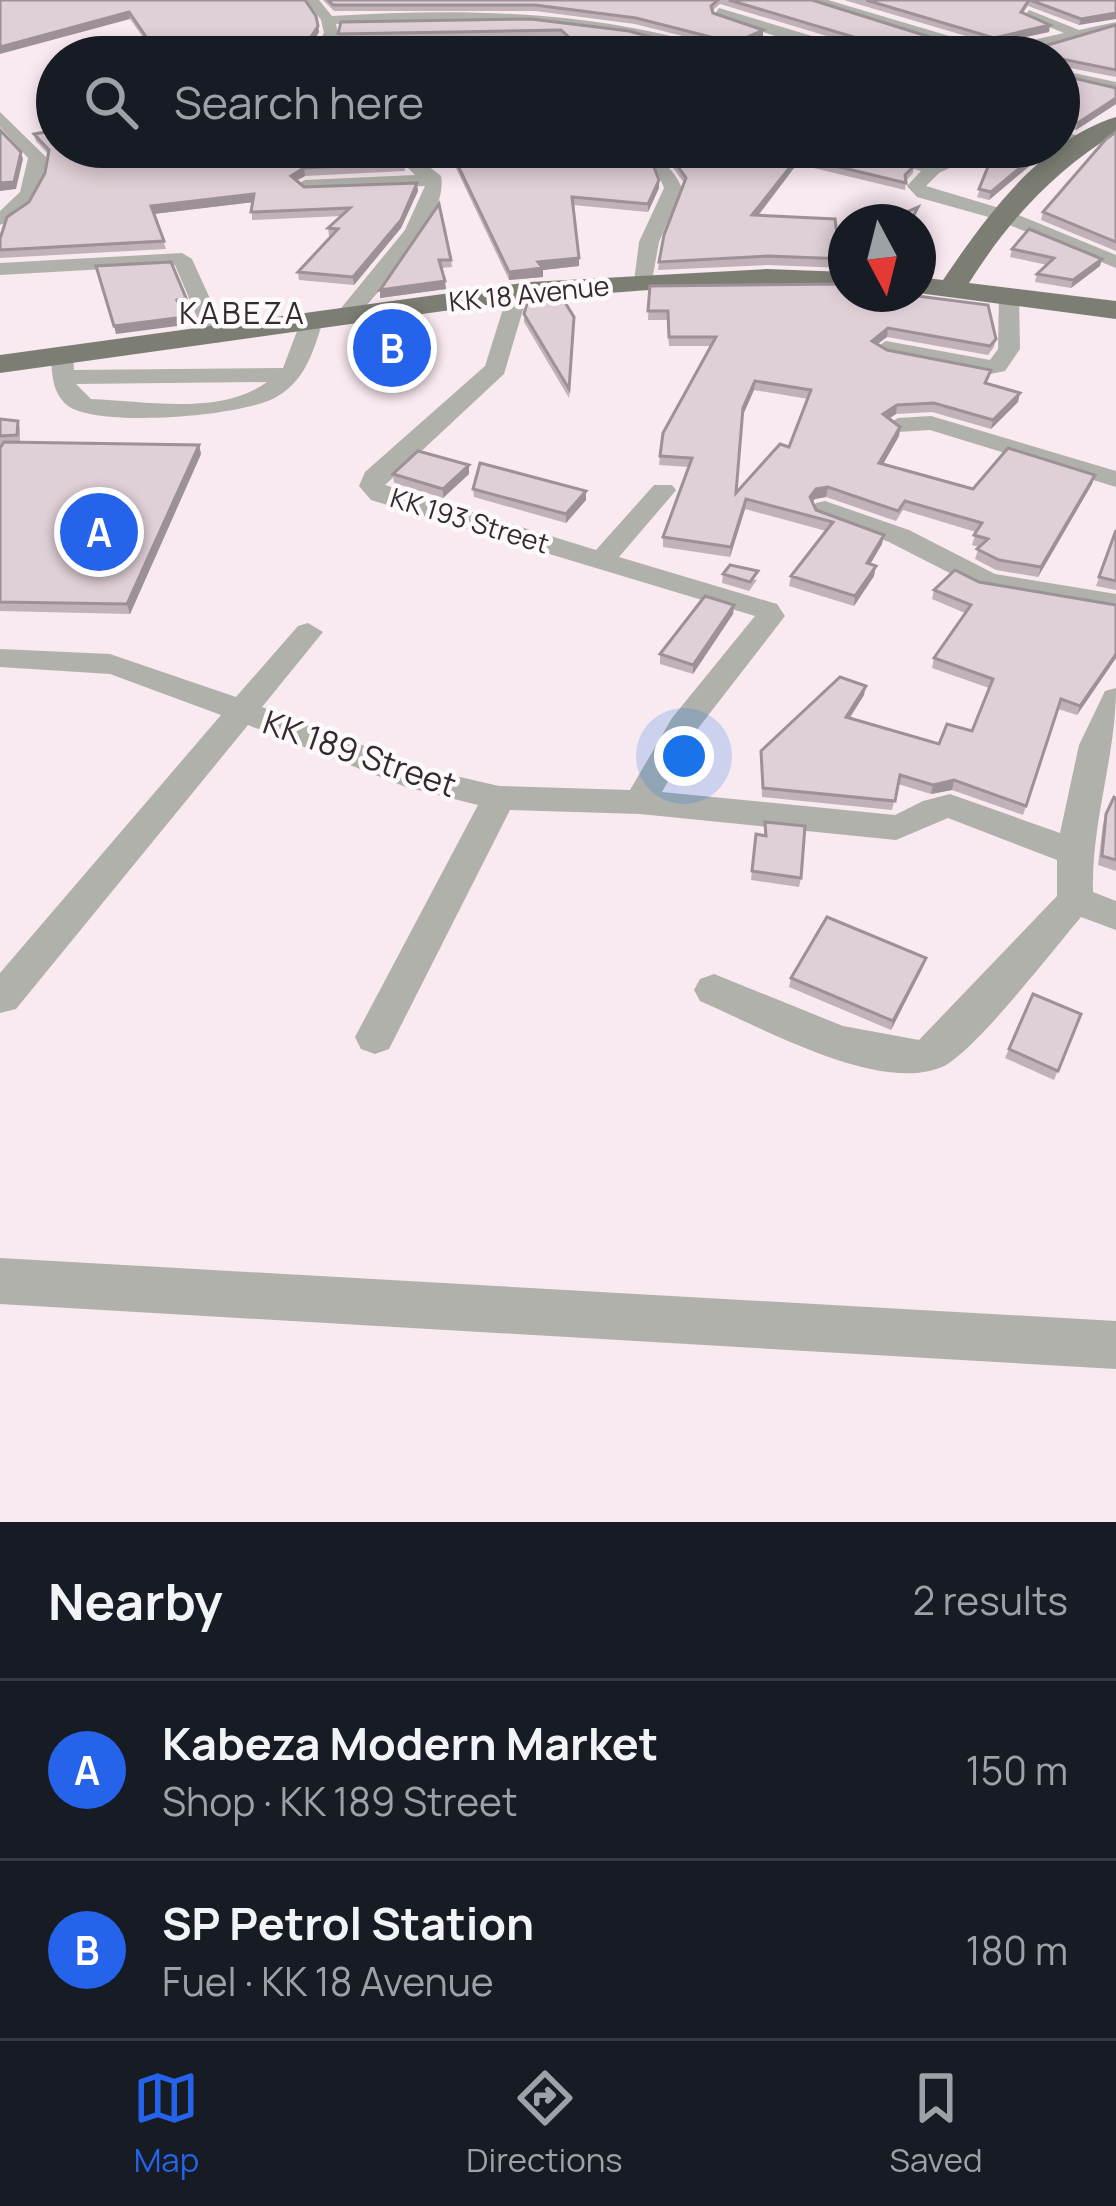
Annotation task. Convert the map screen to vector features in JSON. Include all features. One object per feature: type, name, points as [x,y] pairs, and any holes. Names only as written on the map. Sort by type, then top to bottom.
[{"type":"main road","points":[[1080,136],[1116,124]]},
{"type":"main road","points":[[952,287],[999,214],[1043,168]]},
{"type":"main road","name":"KK 18 Avenue","points":[[0,364],[63,366],[313,318],[518,293],[644,281],[828,280]]},
{"type":"main road","points":[[936,286],[1116,310]]},
{"type":"street","points":[[311,0],[328,20],[330,36]]},
{"type":"street","points":[[823,1],[929,36]]},
{"type":"street","points":[[719,12],[788,36]]},
{"type":"street","points":[[328,20],[471,13],[558,16],[670,36]]},
{"type":"street","points":[[1029,14],[1077,34]]},
{"type":"street","points":[[1070,36],[1116,26]]},
{"type":"street","points":[[875,36],[905,29]]},
{"type":"street","points":[[1080,79],[1116,87]]},
{"type":"street","points":[[2,123],[36,156]]},
{"type":"street","points":[[0,219],[27,199],[37,182],[37,168]]},
{"type":"street","points":[[415,168],[435,180]]},
{"type":"street","points":[[644,281],[649,242],[673,188],[665,168]]},
{"type":"street","points":[[929,168],[933,169],[916,190],[999,214],[1116,262]]},
{"type":"street","points":[[305,184],[435,180]]},
{"type":"street","points":[[348,314],[424,219],[435,196],[435,180]]},
{"type":"street","points":[[0,269],[182,259],[216,336]]},
{"type":"street","name":"KK 193 Street","points":[[518,293],[496,369],[374,478],[372,486],[380,494],[756,605],[770,616],[683,726],[640,802]]},
{"type":"street","points":[[886,348],[985,368],[998,366],[1010,349],[1009,295]]},
{"type":"street","points":[[63,366],[71,400],[87,406],[205,409],[239,404],[268,392],[290,375],[313,318]]},
{"type":"street","points":[[898,425],[931,423],[1116,479]]},
{"type":"street","points":[[602,560],[663,490]]},
{"type":"street","points":[[825,509],[899,536],[987,581],[1116,603]]},
{"type":"street","points":[[2,998],[308,632]]},
{"type":"street","name":"KK 189 Street","points":[[0,658],[110,664],[418,779],[499,798],[640,802],[896,828],[908,826],[925,811],[950,806],[1073,852]]},
{"type":"street","points":[[713,990],[870,1050],[930,1055],[1076,900],[1073,852],[1100,728],[1116,698]]},
{"type":"street","points":[[376,1037],[499,798]]},
{"type":"street","points":[[1076,900],[1116,916]]},
{"type":"street","points":[[0,1281],[1116,1345]]},
{"type":"building","points":[[0,0],[305,0],[318,26],[312,36],[146,36],[129,12],[0,47]]},
{"type":"building","points":[[328,0],[718,0],[711,6],[713,13],[763,30],[750,36],[707,36],[636,18],[535,5],[333,5]]},
{"type":"building","points":[[729,0],[812,0],[927,36],[850,36]]},
{"type":"building","points":[[866,0],[1029,0],[1021,12],[1050,25],[987,36]]},
{"type":"building","points":[[1030,0],[1116,0],[1116,13],[1081,19]]},
{"type":"building","points":[[531,19],[647,36],[568,36],[561,30],[338,34],[341,22]]},
{"type":"building","points":[[1116,25],[1116,70],[1080,63],[1079,36]]},
{"type":"building","points":[[1080,79],[1116,88],[1116,98],[1080,122]]},
{"type":"building","points":[[0,130],[21,152],[14,182],[0,183]]},
{"type":"building","points":[[1116,132],[1116,242],[1043,212]]},
{"type":"building","points":[[46,168],[304,168],[291,176],[304,187],[417,183],[401,220],[353,277],[298,272],[338,229],[328,228],[350,208],[251,212],[254,194],[151,206],[164,241],[0,250],[7,217],[29,202]]},
{"type":"building","points":[[459,168],[654,168],[659,180],[648,204],[572,197],[579,258],[538,262],[543,268],[509,272]]},
{"type":"building","points":[[679,168],[789,168],[752,215],[828,219],[828,258],[768,256],[659,262],[686,178]]},
{"type":"building","points":[[844,168],[912,168],[905,175],[906,183]]},
{"type":"building","points":[[988,168],[1020,168],[991,192],[979,189]]},
{"type":"building","points":[[439,204],[451,260],[439,260],[445,281],[380,290]]},
{"type":"building","points":[[1029,229],[1102,259],[1073,280],[1037,274],[1054,258],[1012,249]]},
{"type":"building","points":[[171,262],[186,298],[177,300],[184,317],[114,326],[96,266]]},
{"type":"building","points":[[828,284],[828,312],[936,312],[936,298],[988,305],[996,339],[990,346],[888,328],[872,341],[887,350],[991,370],[985,383],[1020,393],[993,420],[934,403],[897,405],[883,414],[900,427],[879,463],[973,489],[1008,448],[1095,475],[1041,567],[999,560],[977,549],[988,539],[974,535],[982,523],[905,501],[898,511],[828,487],[816,489],[810,497],[816,510],[884,535],[867,563],[876,566],[855,596],[791,576],[833,522],[746,499],[731,547],[663,537],[692,458],[660,456],[663,433],[716,337],[669,337],[668,311],[648,311],[650,286]],"holes":[[[755,381],[811,390],[789,447],[780,444],[736,493],[743,408]]]},
{"type":"building","points":[[559,293],[574,317],[569,389],[524,314],[529,296]]},
{"type":"building","points":[[412,323],[419,356],[373,360],[366,327]]},
{"type":"building","points":[[0,419],[18,421],[17,435],[0,436]]},
{"type":"building","points":[[4,442],[199,445],[127,604],[0,602],[0,448]]},
{"type":"building","points":[[418,451],[469,465],[443,489],[393,474]]},
{"type":"building","points":[[480,463],[586,491],[566,514],[473,489]]},
{"type":"building","points":[[1116,530],[1116,581],[1099,577]]},
{"type":"building","points":[[730,565],[758,571],[750,582],[723,574]]},
{"type":"building","points":[[955,570],[979,582],[1116,605],[1116,654],[1080,706],[1061,699],[1026,806],[954,780],[933,785],[900,775],[895,801],[763,788],[761,751],[840,677],[866,686],[846,717],[939,744],[947,724],[972,731],[993,679],[934,658],[971,605],[934,590]]},
{"type":"building","points":[[705,596],[734,605],[693,665],[660,654]]},
{"type":"building","points":[[1114,797],[1116,860],[1102,856],[1106,814]]},
{"type":"building","points":[[765,822],[805,826],[801,878],[752,871],[756,834],[766,836]]},
{"type":"building","points":[[827,917],[926,958],[893,1021],[791,978]]},
{"type":"building","points":[[1033,994],[1081,1014],[1058,1071],[1009,1049]]},
{"type":"place","name":"SP Petrol Station","points":[[392,348]]},
{"type":"place","name":"Kabeza Modern Market","points":[[99,532]]},
{"type":"district","name":"KABEZA","points":[[243,312]]}]
